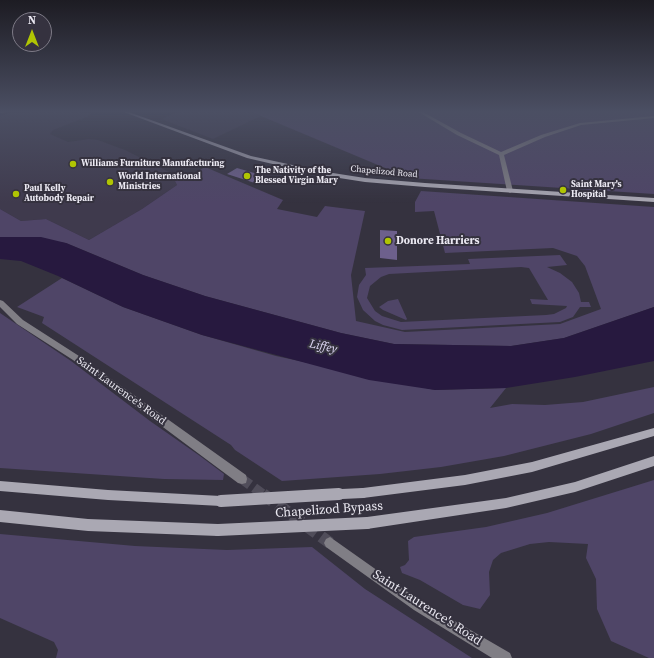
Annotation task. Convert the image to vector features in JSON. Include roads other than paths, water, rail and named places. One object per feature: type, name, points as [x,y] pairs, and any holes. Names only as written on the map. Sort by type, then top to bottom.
[{"type":"main road","name":"Chapelizod Road","points":[[208,142],[249,157],[298,169],[366,180],[654,200]]},
{"type":"main road","name":"Chapelizod Bypass","points":[[0,486],[108,495],[221,501],[363,494],[465,480],[532,467],[654,432]]},
{"type":"main road","name":"Chapelizod Bypass","points":[[0,516],[88,525],[218,530],[367,523],[506,503],[575,487],[654,461]]},
{"type":"street","points":[[475,142],[501,154],[530,142]]},
{"type":"street","points":[[501,154],[510,191]]},
{"type":"street","name":"Saint Laurence's Road","points":[[0,303],[20,322],[76,358],[242,479]]},
{"type":"street","name":"Saint Laurence's Road","points":[[330,543],[418,606],[505,658]]},
{"type":"water","name":"Liffey","points":[[0,237],[41,237],[66,243],[143,275],[205,296],[341,333],[394,344],[511,346],[564,338],[654,307],[654,361],[575,377],[506,388],[435,390],[369,380],[202,335],[123,307],[58,276],[21,261],[0,259]]},
{"type":"tunnel","points":[[242,479],[264,495]]},
{"type":"tunnel","points":[[263,494],[330,543]]},
{"type":"place","name":"Williams Furniture Manufacturing","points":[[73,164]]},
{"type":"place","name":"The Nativity of the Blessed Virgin Mary","points":[[247,176]]},
{"type":"place","name":"World International Ministries","points":[[110,182]]},
{"type":"place","name":"Saint Mary's Hospital","points":[[563,190]]},
{"type":"place","name":"Paul Kelly Autobody Repair","points":[[16,194]]},
{"type":"place","name":"Donore Harriers","points":[[388,241]]}]
